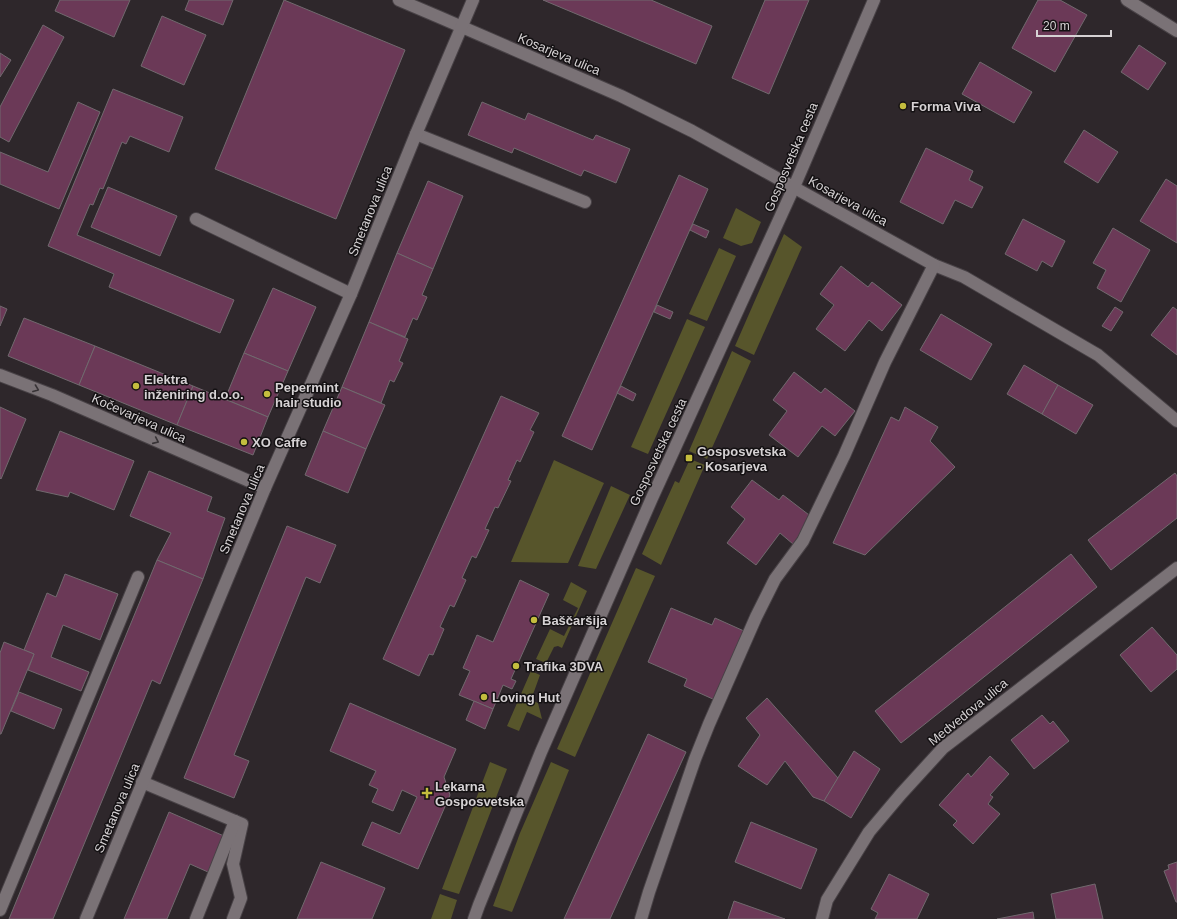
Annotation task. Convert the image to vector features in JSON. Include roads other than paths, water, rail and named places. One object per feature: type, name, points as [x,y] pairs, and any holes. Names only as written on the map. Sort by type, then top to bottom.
[{"type":"street","name":"Kosarjeva ulica","points":[[399,0],[621,96],[692,131],[934,265],[964,277],[1098,355],[1177,421]]},
{"type":"street","name":"Smetanova ulica","points":[[86,919],[266,488],[351,294],[416,134],[474,0]]},
{"type":"street","name":"Gosposvetska cesta","points":[[474,919],[541,752],[652,498],[794,187],[874,0]]},
{"type":"street","points":[[1127,0],[1177,31]]},
{"type":"street","points":[[416,134],[585,202]]},
{"type":"street","points":[[196,219],[351,294]]},
{"type":"street","points":[[641,919],[648,892],[695,759],[756,617],[775,579],[803,541],[844,456],[885,362],[934,265]]},
{"type":"street","name":"Kočevarjeva ulica","points":[[0,375],[52,395],[266,488]]},
{"type":"street","name":"Medvedova ulica","points":[[822,919],[827,900],[869,832],[943,748],[1177,568]]},
{"type":"street","points":[[0,910],[138,577]]},
{"type":"street","points":[[142,782],[242,824],[233,864],[241,898],[233,919]]},
{"type":"street","points":[[196,919],[235,821]]},
{"type":"place","name":"Forma Viva","points":[[903,106]]},
{"type":"place","name":"Elektra inženiring d.o.o.","points":[[136,386]]},
{"type":"place","name":"Pepermint hair studio","points":[[267,394]]},
{"type":"place","name":"XO Caffe","points":[[244,442]]},
{"type":"place","name":"Gosposvetska - Kosarjeva","points":[[689,458]]},
{"type":"place","name":"Baščaršija","points":[[534,620]]},
{"type":"place","name":"Trafika 3DVA","points":[[516,666]]},
{"type":"place","name":"Loving Hut","points":[[484,697]]},
{"type":"place","name":"Lekarna Gosposvetska","points":[[427,793]]}]
